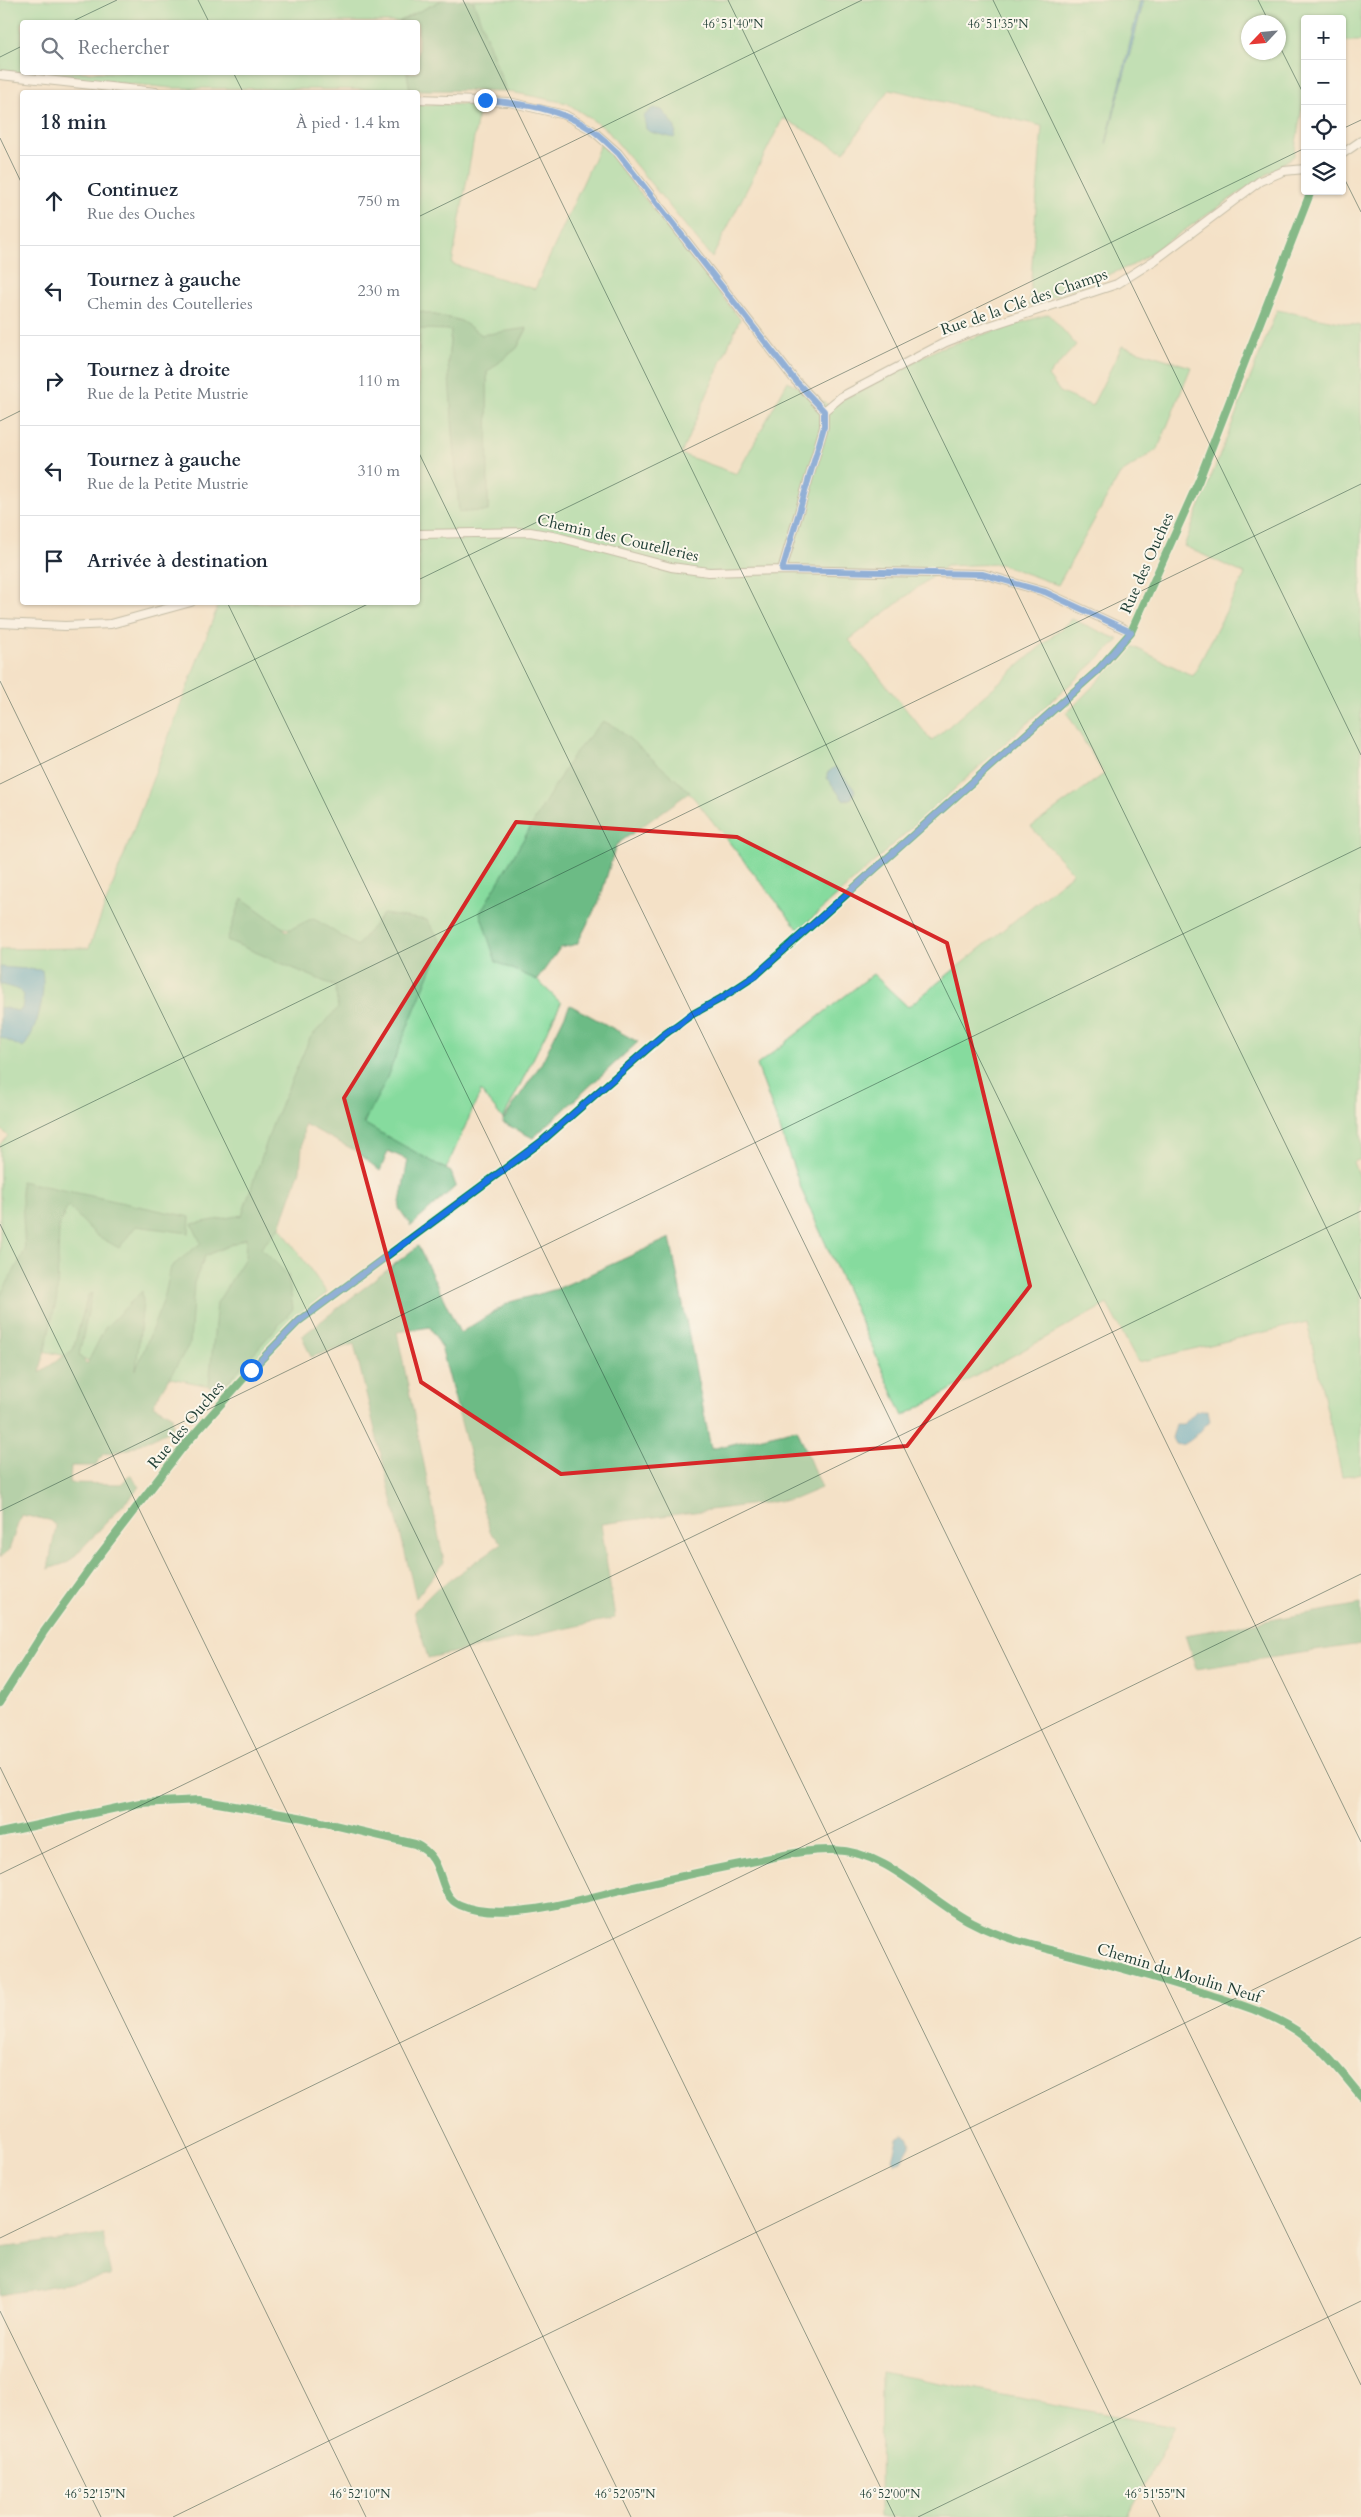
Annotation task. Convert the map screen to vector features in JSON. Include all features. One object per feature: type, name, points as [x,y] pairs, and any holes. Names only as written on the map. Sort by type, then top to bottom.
[{"type":"street","points":[[0,75],[138,90]]},
{"type":"street","points":[[420,99],[509,102],[564,114],[592,130],[618,153],[794,379],[824,411],[824,427],[782,570]]},
{"type":"street","points":[[1346,151],[1361,141]]},
{"type":"street","name":"Rue de la Clé des Champs","points":[[824,411],[841,397],[946,342],[1117,284],[1155,260],[1236,197],[1260,181],[1284,171],[1301,169]]},
{"type":"street","name":"Rue des Ouches","points":[[0,1701],[43,1633],[95,1561],[183,1447],[251,1370],[299,1321],[541,1142],[661,1037],[691,1015],[755,976],[1097,671],[1131,632],[1199,480],[1309,195]]},
{"type":"street","name":"Chemin des Coutelleries","points":[[420,534],[530,532],[558,537],[644,561],[691,570],[982,574],[1045,592],[1131,632]]},
{"type":"street","points":[[0,623],[65,626],[103,625],[131,620],[181,605]]},
{"type":"street","name":"Chemin du Moulin Neuf","points":[[0,1833],[153,1801],[200,1800],[235,1804],[350,1828],[415,1844],[424,1848],[435,1861],[447,1894],[455,1903],[472,1909],[490,1911],[552,1906],[746,1862],[808,1851],[837,1850],[870,1858],[900,1874],[972,1923],[992,1931],[1032,1945],[1183,1986],[1256,2010],[1306,2038],[1329,2058],[1361,2096]]},
{"type":"highlighted area","points":[[516,822],[737,837],[947,943],[1030,1286],[907,1446],[561,1474],[421,1382],[344,1098]]},
{"type":"green space","points":[[0,0],[442,0],[402,20],[20,20],[20,73],[0,71]]},
{"type":"green space","points":[[442,0],[473,0],[506,91],[410,90],[407,75],[420,75],[420,20],[402,20]]},
{"type":"green space","points":[[473,0],[1361,0],[1361,41],[1346,41],[1346,15],[1301,15],[1301,113],[1294,156],[1133,265],[1029,306],[1042,126],[890,89],[844,152],[783,118],[712,258],[606,129],[567,103],[506,91]]},
{"type":"green space","points":[[40,75],[408,75],[410,90],[171,88]]},
{"type":"green space","points":[[480,104],[452,264],[535,289],[601,143],[740,319],[681,454],[737,474],[788,381],[830,406],[940,348],[1049,314],[1076,345],[1048,376],[1061,393],[1092,406],[1122,346],[1191,367],[1158,449],[1120,474],[1058,585],[1000,564],[946,566],[849,640],[932,741],[1072,619],[1119,640],[799,930],[693,797],[603,722],[499,958],[537,980],[561,1003],[503,1119],[481,1091],[446,1169],[362,1128],[440,940],[357,946],[242,917],[230,941],[335,986],[340,1006],[243,1211],[280,1227],[327,1293],[292,1322],[222,1394],[209,1386],[0,1342],[0,1144],[8,1136],[0,1128],[0,949],[89,948],[218,605],[420,605],[420,329],[451,329],[448,363],[459,512],[488,511],[487,372],[517,348],[527,329],[482,335],[461,321],[420,311],[420,105]]},
{"type":"green space","points":[[1277,310],[1361,326],[1361,1159],[1353,1162],[1361,1183],[1361,1474],[1342,1476],[1307,1322],[1138,1362],[1107,1304],[903,1416],[802,1191],[757,1065],[873,974],[908,1007],[1073,873],[1031,827],[1104,774],[1067,713],[1132,646],[1193,676],[1245,574],[1184,546]]},
{"type":"green space","points":[[420,311],[461,321],[482,335],[527,328],[517,348],[487,372],[488,511],[459,512],[448,363],[451,330],[420,329]]},
{"type":"green space","points":[[603,721],[617,728],[690,792],[616,845],[600,899],[577,944],[560,948],[537,980],[496,962],[480,913],[573,755]]},
{"type":"green space","points":[[242,898],[287,931],[313,918],[357,946],[383,914],[427,920],[442,943],[383,1087],[363,1123],[451,1172],[456,1186],[411,1226],[399,1208],[408,1160],[388,1151],[380,1171],[356,1151],[304,1124],[300,1170],[280,1227],[261,1248],[288,1275],[293,1309],[219,1392],[209,1386],[217,1303],[245,1258],[246,1238],[205,1256],[194,1283],[190,1343],[153,1405],[172,1415],[173,1429],[127,1450],[103,1454],[95,1466],[71,1466],[70,1483],[121,1484],[130,1475],[140,1487],[69,1562],[48,1569],[56,1526],[49,1520],[21,1515],[9,1550],[0,1558],[0,1296],[25,1251],[21,1181],[190,1217],[189,1233],[136,1226],[119,1248],[96,1235],[68,1206],[59,1225],[57,1297],[40,1372],[73,1350],[88,1295],[92,1293],[79,1355],[87,1364],[105,1328],[142,1291],[143,1302],[136,1370],[164,1299],[171,1267],[201,1243],[192,1224],[242,1215],[273,1123],[310,1038],[338,1008],[335,986],[227,940]]},
{"type":"green space","points":[[570,1005],[638,1042],[533,1138],[502,1122],[541,1064]]},
{"type":"green space","points":[[670,1238],[711,1449],[797,1429],[821,1488],[795,1499],[601,1524],[615,1618],[428,1658],[414,1611],[434,1591],[502,1543],[490,1532],[441,1346],[430,1327],[397,1332],[444,1562],[416,1598],[354,1344],[311,1357],[302,1336],[418,1246],[460,1333],[510,1302],[557,1289]]},
{"type":"green space","points":[[1361,1604],[1361,1644],[1196,1669],[1185,1635]]},
{"type":"green space","points":[[103,2234],[111,2276],[0,2295],[0,2248]]},
{"type":"green space","points":[[881,2372],[1174,2427],[1128,2517],[880,2517]]},
{"type":"water","points":[[1140,0],[1144,0],[1106,144]]},
{"type":"water","points":[[653,108],[662,110],[672,123],[676,130],[674,138],[650,132],[646,129],[644,116]]},
{"type":"water","points":[[835,767],[855,790],[852,798],[844,801],[827,778],[827,773]]},
{"type":"water","points":[[0,967],[42,970],[43,990],[40,1011],[33,1031],[23,1048],[0,1037],[0,1007],[18,1011],[22,1009],[24,995],[19,990],[0,984]]},
{"type":"water","points":[[1208,1410],[1210,1421],[1185,1444],[1175,1444],[1172,1438],[1176,1424],[1184,1424],[1196,1411]]},
{"type":"water","points":[[904,2135],[909,2138],[911,2144],[901,2161],[895,2163],[892,2159],[897,2139]]},
{"type":"cycle path","points":[[0,1701],[43,1633],[95,1561],[183,1447],[251,1370],[299,1321],[541,1142],[661,1037],[691,1015],[755,976],[1097,671],[1131,632],[1199,480],[1309,195]]},
{"type":"cycle path","points":[[0,1833],[140,1803],[200,1800],[304,1818],[415,1844],[425,1850],[432,1858],[443,1885],[452,1900],[460,1905],[477,1910],[495,1912],[559,1905],[688,1875],[815,1850],[854,1853],[873,1859],[890,1868],[956,1913],[985,1929],[1024,1943],[1178,1985],[1261,2012],[1296,2030],[1315,2044],[1361,2096]]},
{"type":"route","points":[[251,1370],[299,1321],[501,1174],[541,1142],[661,1037],[691,1015],[755,976],[1097,671],[1131,632],[1045,592],[982,574],[782,570],[824,427],[824,411],[794,379],[618,153],[592,130],[564,114],[509,102],[485,100]]}]
